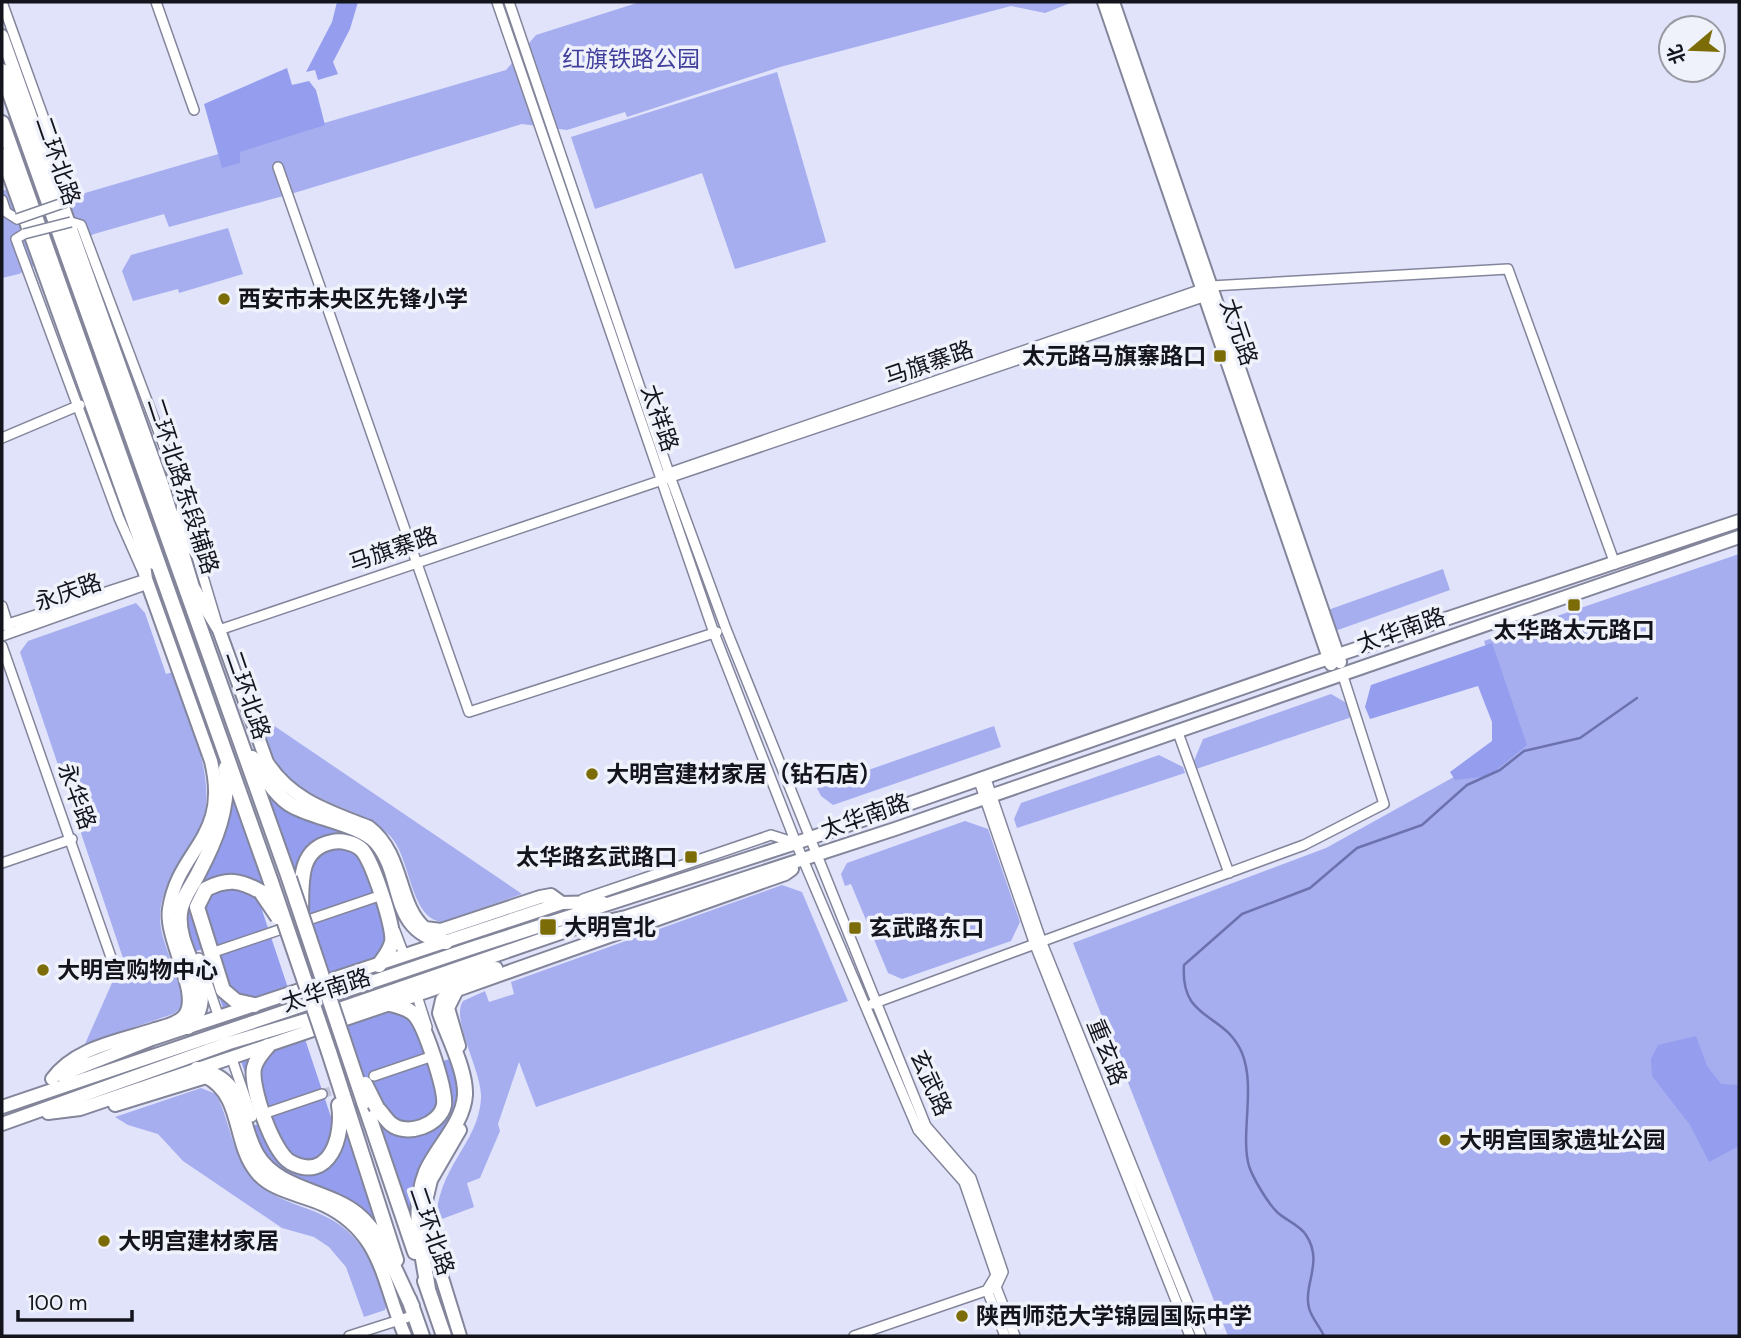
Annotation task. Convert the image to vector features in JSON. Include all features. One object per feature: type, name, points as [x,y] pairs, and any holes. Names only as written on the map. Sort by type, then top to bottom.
[{"type":"highway","name":"二环北路","points":[[2,71],[181,571],[237,736],[296,878],[301,917],[345,1045],[371,1105],[444,1336]]},
{"type":"highway","name":"二环北路","points":[[2,123],[225,749],[266,887],[289,933],[422,1336]]},
{"type":"highway","points":[[135,491],[141,543],[165,578]]},
{"type":"highway","points":[[180,550],[181,571],[193,587]]},
{"type":"highway","points":[[237,736],[270,784],[291,806],[372,837],[384,853],[405,916],[416,930],[433,940],[446,942]]},
{"type":"highway","points":[[188,1027],[200,1014],[203,1002],[184,943],[180,912],[224,818],[228,794],[225,749]]},
{"type":"highway","points":[[296,878],[305,860],[323,844],[337,841],[351,844],[363,851],[392,931],[388,951],[379,965]]},
{"type":"highway","points":[[254,1005],[236,1001],[223,990],[197,907],[206,890],[228,881],[237,880],[266,887]]},
{"type":"highway","points":[[458,1336],[430,1295],[416,1216],[426,1171],[462,1110],[465,1094],[440,1013],[443,1000],[466,978]]},
{"type":"highway","points":[[371,1105],[392,1125],[404,1130],[424,1126],[437,1118],[443,1109],[444,1093],[421,1026],[406,1008],[390,1004]]},
{"type":"highway","points":[[268,1046],[258,1057],[254,1079],[274,1143],[282,1155],[300,1166],[316,1165],[338,1146],[341,1121],[329,1052]]},
{"type":"highway","points":[[197,1069],[215,1073],[233,1090],[256,1154],[266,1168],[275,1176],[343,1204],[368,1224],[413,1310]]},
{"type":"main road","name":"太元路","points":[[1104,2],[1208,291],[1338,674]]},
{"type":"main road","name":"太元路","points":[[1113,2],[1208,291]]},
{"type":"main road","name":"二环北路东段辅路","points":[[2,36],[170,513],[193,587],[219,630],[260,748],[278,779],[306,802],[377,834],[391,853],[390,892],[419,922],[433,931],[540,897],[551,895],[567,903]]},
{"type":"main road","points":[[2,155],[141,543],[147,581],[211,761],[215,786],[210,826],[169,906],[169,928],[196,958],[190,1000],[184,1016],[177,1022],[81,1054],[62,1066],[52,1079]]},
{"type":"main road","points":[[180,550],[183,506]]},
{"type":"main road","points":[[170,513],[197,554]]},
{"type":"main road","name":"太华南路","points":[[2,1107],[983,780],[1334,656],[1739,521]]},
{"type":"main road","name":"太华南路","points":[[2,1124],[229,1043],[572,929],[625,918],[810,857],[1739,537]]},
{"type":"main road","points":[[458,1336],[427,1237],[425,1209],[431,1180],[464,1122],[471,1101],[469,1076],[455,1049],[449,1008],[457,990],[785,874],[810,857]]},
{"type":"main road","points":[[27,1098],[52,1079],[89,1061],[254,1005],[567,903],[620,901]]},
{"type":"main road","points":[[80,1109],[569,944],[625,918]]},
{"type":"main road","points":[[33,1113],[98,1110],[206,1077],[219,1084],[247,1119],[250,1163],[258,1175],[290,1193],[323,1204],[361,1230],[374,1249],[405,1336]]},
{"type":"street","points":[[2,2],[70,191],[66,202],[17,219],[6,212],[2,200]]},
{"type":"street","points":[[156,2],[194,110]]},
{"type":"street","name":"太祥路","points":[[498,2],[714,633],[796,843]]},
{"type":"street","name":"太祥路","points":[[509,2],[670,475],[726,629],[811,838]]},
{"type":"street","points":[[278,167],[469,712],[726,629]]},
{"type":"street","points":[[147,581],[119,518],[80,405],[16,239],[24,234],[71,222],[81,225],[183,506],[219,630]]},
{"type":"street","name":"马旗寨路","points":[[219,630],[1208,291],[1508,269],[1615,564]]},
{"type":"street","points":[[2,438],[80,405]]},
{"type":"street","name":"永庆路","points":[[6,630],[147,581]]},
{"type":"street","points":[[2,606],[6,630]]},
{"type":"street","name":"永华路","points":[[2,646],[72,839],[112,960]]},
{"type":"street","points":[[865,1007],[1304,845],[1384,804],[1338,674]]},
{"type":"street","points":[[1177,730],[1229,873]]},
{"type":"street","name":"重玄路","points":[[983,780],[1039,944],[1190,1336]]},
{"type":"street","points":[[567,903],[771,835],[796,843]]},
{"type":"street","name":"玄武路","points":[[811,838],[810,857],[865,1007],[918,1130],[964,1182],[996,1275],[991,1289],[1005,1336]]},
{"type":"street","points":[[2,863],[72,839]]},
{"type":"street","name":"玄武路","points":[[796,843],[810,857],[876,1003],[926,1126],[971,1178],[1003,1272],[991,1289]]},
{"type":"street","points":[[217,1012],[196,958],[390,892],[402,952]]},
{"type":"street","name":"重玄路","points":[[1039,944],[1201,1336]]},
{"type":"street","points":[[418,999],[433,1056]]},
{"type":"street","points":[[374,1076],[455,1049]]},
{"type":"street","points":[[233,1062],[247,1119]]},
{"type":"street","points":[[269,1112],[323,1094]]},
{"type":"street","points":[[854,1336],[991,1289]]},
{"type":"street","name":"玄武路","points":[[991,1289],[1015,1336]]},
{"type":"street","points":[[349,1336],[398,1320],[413,1310]]},
{"type":"green space","name":"红旗铁路公园","points":[[640,2],[1073,2],[1045,13],[1011,6],[780,67],[627,117],[625,112],[567,130],[522,124],[294,193],[169,227],[164,214],[94,234],[19,274],[2,278],[2,190],[85,193],[506,70],[536,35]]},
{"type":"green space","points":[[777,72],[826,242],[735,269],[702,173],[595,209],[571,137]]},
{"type":"green space","points":[[228,228],[243,274],[179,293],[178,289],[133,301],[122,271],[131,255]]},
{"type":"green space","name":"大明宫国家遗址公园","points":[[1739,554],[1739,1336],[1228,1336],[1073,943],[1326,848],[1515,743],[1484,641]]},
{"type":"green space","points":[[1443,569],[1450,590],[1335,631],[1328,610]]},
{"type":"green space","points":[[136,603],[145,613],[166,674],[173,672],[194,731],[205,774],[204,815],[198,833],[169,882],[161,904],[163,939],[179,985],[181,1008],[173,1014],[85,1044],[123,958],[20,652],[28,641]]},
{"type":"green space","points":[[1331,694],[1350,705],[1353,714],[1349,718],[1196,769],[1194,761],[1203,739]]},
{"type":"green space","points":[[258,716],[522,894],[442,922],[431,918],[423,910],[402,856],[389,835],[368,819],[309,792],[286,775],[271,752]]},
{"type":"green space","points":[[994,726],[1001,747],[833,805],[821,796],[817,788]]},
{"type":"green space","points":[[1159,755],[1183,767],[1185,773],[1017,828],[1014,819],[1021,803]]},
{"type":"green space","points":[[965,821],[988,829],[1020,922],[1011,941],[902,979],[888,973],[851,884],[845,886],[841,874],[847,863]]},
{"type":"green space","points":[[782,885],[802,892],[848,1001],[536,1107],[519,1062],[498,1124],[500,1131],[480,1178],[467,1183],[474,1207],[442,1219],[436,1225],[443,1187],[473,1130],[481,1099],[461,1021],[463,1001],[485,991],[489,1002],[514,994],[511,982]]},
{"type":"green space","points":[[201,1088],[216,1094],[242,1162],[256,1182],[274,1195],[326,1217],[351,1234],[368,1257],[381,1286],[387,1303],[385,1310],[364,1317],[346,1267],[329,1247],[314,1237],[282,1228],[183,1161],[158,1134],[128,1125],[115,1117]]},
{"type":"shaded area","points":[[337,2],[358,2],[350,29],[333,62],[338,74],[318,80],[315,70],[306,72],[332,22]]},
{"type":"shaded area","points":[[287,68],[292,85],[309,81],[316,90],[325,125],[240,152],[240,163],[222,168],[204,104]]},
{"type":"shaded area","points":[[1492,643],[1527,745],[1489,776],[1455,780],[1450,772],[1492,741],[1492,722],[1478,686],[1370,719],[1365,707],[1371,685]]},
{"type":"shaded area","points":[[263,784],[355,833],[377,850],[391,884],[381,888],[439,1062],[450,1059],[459,1088],[457,1108],[411,1216]]},
{"type":"shaded area","points":[[231,793],[265,886],[259,901],[335,1129],[348,1130],[378,1226],[353,1203],[274,1167],[262,1151],[252,1126],[262,1123],[203,949],[193,952],[183,916]]},
{"type":"shaded area","points":[[1696,1036],[1707,1066],[1721,1084],[1739,1085],[1739,1146],[1709,1162],[1690,1125],[1652,1076],[1651,1059],[1658,1045]]},
{"type":"waterway","points":[[1324,1336],[1309,1308],[1313,1264],[1311,1245],[1303,1231],[1273,1208],[1249,1166],[1246,1140],[1248,1081],[1242,1053],[1234,1039],[1196,1007],[1189,997],[1184,965],[1242,914],[1310,888],[1357,848],[1422,825],[1467,785],[1500,770],[1524,751],[1580,738],[1637,698]]},
{"type":"tunnel","points":[[322,1094],[362,1080]]},
{"type":"place","name":"西安市未央区先锋小学","points":[[224,299]]},
{"type":"place","name":"太元路马旗寨路口","points":[[1220,356]]},
{"type":"place","name":"太华路太元路口","points":[[1574,605]]},
{"type":"place","name":"大明宫建材家居（钻石店）","points":[[592,774]]},
{"type":"place","name":"太华路玄武路口","points":[[691,857]]},
{"type":"place","name":"大明宫北","points":[[548,927]]},
{"type":"place","name":"玄武路东口","points":[[855,928]]},
{"type":"place","name":"大明宫购物中心","points":[[43,970]]},
{"type":"place","name":"大明宫国家遗址公园","points":[[1445,1140]]},
{"type":"place","name":"大明宫建材家居","points":[[104,1241]]},
{"type":"place","name":"陕西师范大学锦园国际中学","points":[[962,1316]]}]
